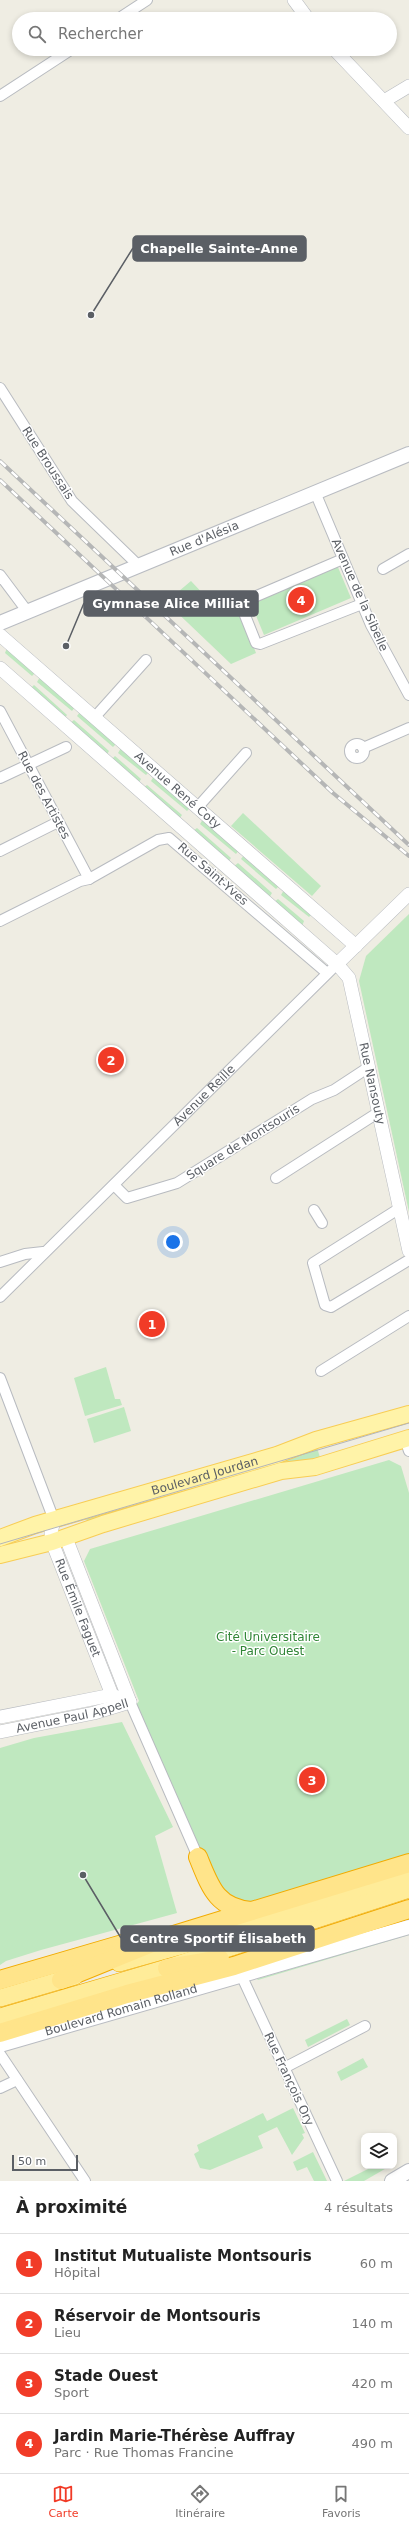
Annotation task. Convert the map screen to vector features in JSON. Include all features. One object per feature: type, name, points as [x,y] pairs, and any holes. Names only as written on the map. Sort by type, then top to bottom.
[{"type":"highway","points":[[198,1857],[210,1885],[223,1902],[241,1910],[256,1911]]},
{"type":"highway","points":[[62,1980],[167,1937],[409,1863]]},
{"type":"highway","points":[[0,1998],[273,1920],[409,1876]]},
{"type":"highway","points":[[0,2016],[167,1968],[409,1889]]},
{"type":"highway","points":[[0,2033],[127,1994],[234,1966],[409,1908]]},
{"type":"highway","points":[[167,1968],[215,1960],[372,1921]]},
{"type":"highway","points":[[0,1980],[129,1942],[167,1937]]},
{"type":"main road","name":"Rue d'Alésia","points":[[0,623],[409,454]]},
{"type":"main road","name":"Boulevard Jourdan","points":[[0,1538],[54,1520],[270,1458],[316,1440],[409,1414]]},
{"type":"main road","name":"Boulevard Jourdan","points":[[0,1555],[59,1540],[103,1524],[274,1474],[315,1467],[408,1443]]},
{"type":"main road","name":"Boulevard Romain Rolland","points":[[0,2046],[242,1977],[409,1927]]},
{"type":"main road","points":[[392,2181],[409,2171]]},
{"type":"street","points":[[129,12],[147,0]]},
{"type":"street","points":[[294,0],[303,12]]},
{"type":"street","points":[[0,96],[61,56]]},
{"type":"street","points":[[341,56],[409,128]]},
{"type":"street","points":[[384,101],[409,86]]},
{"type":"street","name":"Rue Broussais","points":[[0,388],[72,502],[138,565]]},
{"type":"street","name":"Avenue de la Sibelle","points":[[315,492],[382,648],[409,695]]},
{"type":"street","points":[[383,570],[409,554]]},
{"type":"street","points":[[343,558],[245,600],[242,608],[254,638],[259,644],[362,604]]},
{"type":"street","points":[[0,575],[27,612]]},
{"type":"street","name":"Avenue René Coty","points":[[0,635],[356,946]]},
{"type":"street","points":[[94,718],[146,660]]},
{"type":"street","name":"Avenue René Coty","points":[[0,668],[337,964]]},
{"type":"street","name":"Rue des Artistes","points":[[0,711],[89,879]]},
{"type":"street","points":[[363,748],[409,728]]},
{"type":"street","points":[[0,778],[66,747]]},
{"type":"street","points":[[197,808],[246,753]]},
{"type":"street","points":[[0,851],[58,822]]},
{"type":"street","name":"Rue Saint-Yves","points":[[0,920],[80,881],[89,879],[158,840],[172,839],[327,973]]},
{"type":"street","name":"Avenue Reille","points":[[0,1297],[43,1252],[114,1185],[327,973],[409,894]]},
{"type":"street","name":"Rue Nansouty","points":[[337,964],[349,978],[409,1250]]},
{"type":"street","name":"Square de Montsouris","points":[[114,1185],[127,1198],[177,1183],[312,1099],[334,1090],[369,1067]]},
{"type":"street","points":[[276,1178],[379,1112]]},
{"type":"street","points":[[400,1208],[314,1263],[325,1305],[331,1307],[409,1260]]},
{"type":"street","points":[[314,1210],[322,1223]]},
{"type":"street","points":[[0,1262],[25,1254],[43,1252]]},
{"type":"street","points":[[321,1371],[409,1316]]},
{"type":"street","points":[[0,1378],[54,1520]]},
{"type":"street","name":"Rue Émile Faguet","points":[[54,1520],[51,1533],[59,1540],[130,1702]]},
{"type":"street","name":"Rue Émile Faguet","points":[[59,1540],[112,1695]]},
{"type":"street","name":"Avenue Paul Appell","points":[[0,1717],[112,1695],[130,1702]]},
{"type":"street","points":[[130,1702],[198,1857]]},
{"type":"street","name":"Avenue Paul Appell","points":[[0,1732],[94,1713],[130,1702]]},
{"type":"street","name":"Rue François Ory","points":[[242,1977],[337,2181]]},
{"type":"street","points":[[284,2068],[365,2026]]},
{"type":"street","points":[[0,2054],[85,2181]]},
{"type":"street","points":[[0,2088],[17,2080]]},
{"type":"green space","points":[[337,565],[351,598],[264,635],[250,601]]},
{"type":"green space","points":[[191,581],[208,599],[237,606],[256,653],[231,664],[166,602]]},
{"type":"green space","points":[[7,648],[35,673],[32,676],[5,653]]},
{"type":"green space","points":[[40,677],[75,707],[72,711],[37,682]]},
{"type":"green space","points":[[34,685],[67,715],[64,719],[30,689]]},
{"type":"green space","points":[[80,712],[116,744],[113,747],[77,716]]},
{"type":"green space","points":[[74,720],[109,751],[106,756],[69,724]]},
{"type":"green space","points":[[121,748],[149,772],[146,775],[118,753]]},
{"type":"green space","points":[[115,756],[141,779],[138,784],[111,760]]},
{"type":"green space","points":[[154,776],[190,808],[187,811],[151,781]]},
{"type":"green space","points":[[147,785],[182,815],[179,819],[143,788]]},
{"type":"green space","points":[[243,813],[321,886],[312,896],[231,826]]},
{"type":"green space","points":[[203,819],[239,850],[236,854],[200,824]]},
{"type":"green space","points":[[197,828],[231,858],[228,862],[193,831]]},
{"type":"green space","points":[[244,855],[279,886],[276,889],[241,859]]},
{"type":"green space","points":[[238,863],[272,893],[269,898],[233,867]]},
{"type":"green space","points":[[284,890],[312,914],[309,917],[281,895]]},
{"type":"green space","points":[[278,899],[304,921],[302,926],[274,902]]},
{"type":"green space","points":[[409,914],[409,1212],[359,981],[366,956]]},
{"type":"green space","points":[[106,1367],[115,1399],[120,1399],[122,1405],[85,1416],[74,1378]]},
{"type":"green space","points":[[124,1407],[131,1431],[94,1443],[87,1419]]},
{"type":"green space","points":[[316,1444],[321,1461],[88,1525],[85,1515]]},
{"type":"green space","name":"Cité Universitaire - Parc Ouest","points":[[389,1460],[401,1466],[409,1493],[409,1857],[248,1903],[239,1901],[214,1884],[135,1706],[139,1701],[84,1561],[90,1549]]},
{"type":"green space","points":[[122,1722],[173,1827],[155,1836],[177,1913],[41,1950],[6,1961],[0,1965],[0,1748],[34,1738]]},
{"type":"green space","points":[[409,1934],[258,1980],[257,1979]]},
{"type":"green space","points":[[347,2019],[350,2025],[308,2047],[305,2040]]},
{"type":"green space","points":[[363,2058],[368,2067],[341,2081],[337,2072]]},
{"type":"green space","points":[[293,2108],[305,2133],[302,2134],[304,2138],[292,2155],[277,2127],[258,2136],[263,2148],[210,2170],[200,2168],[194,2154],[199,2151],[197,2145],[263,2113],[267,2121]]},
{"type":"green space","points":[[313,2152],[327,2181],[314,2181],[307,2167],[297,2171],[293,2162]]},
{"type":"green space","points":[[368,2169],[385,2169],[364,2181],[344,2181]]},
{"type":"tram line","points":[[0,1544],[409,1423]]},
{"type":"railway","points":[[0,461],[409,845]]},
{"type":"railway","points":[[0,480],[333,793],[409,856]]},
{"type":"place","name":"Chapelle Sainte-Anne","points":[[91,315]]},
{"type":"place","name":"Jardin Marie-Thérèse Auffray","points":[[301,600]]},
{"type":"place","name":"Gymnase Alice Milliat","points":[[66,646]]},
{"type":"place","name":"Réservoir de Montsouris","points":[[111,1060]]},
{"type":"place","name":"Institut Mutualiste Montsouris","points":[[152,1324]]},
{"type":"place","name":"Stade Ouest","points":[[312,1780]]},
{"type":"place","name":"Centre Sportif Élisabeth","points":[[83,1875]]}]
